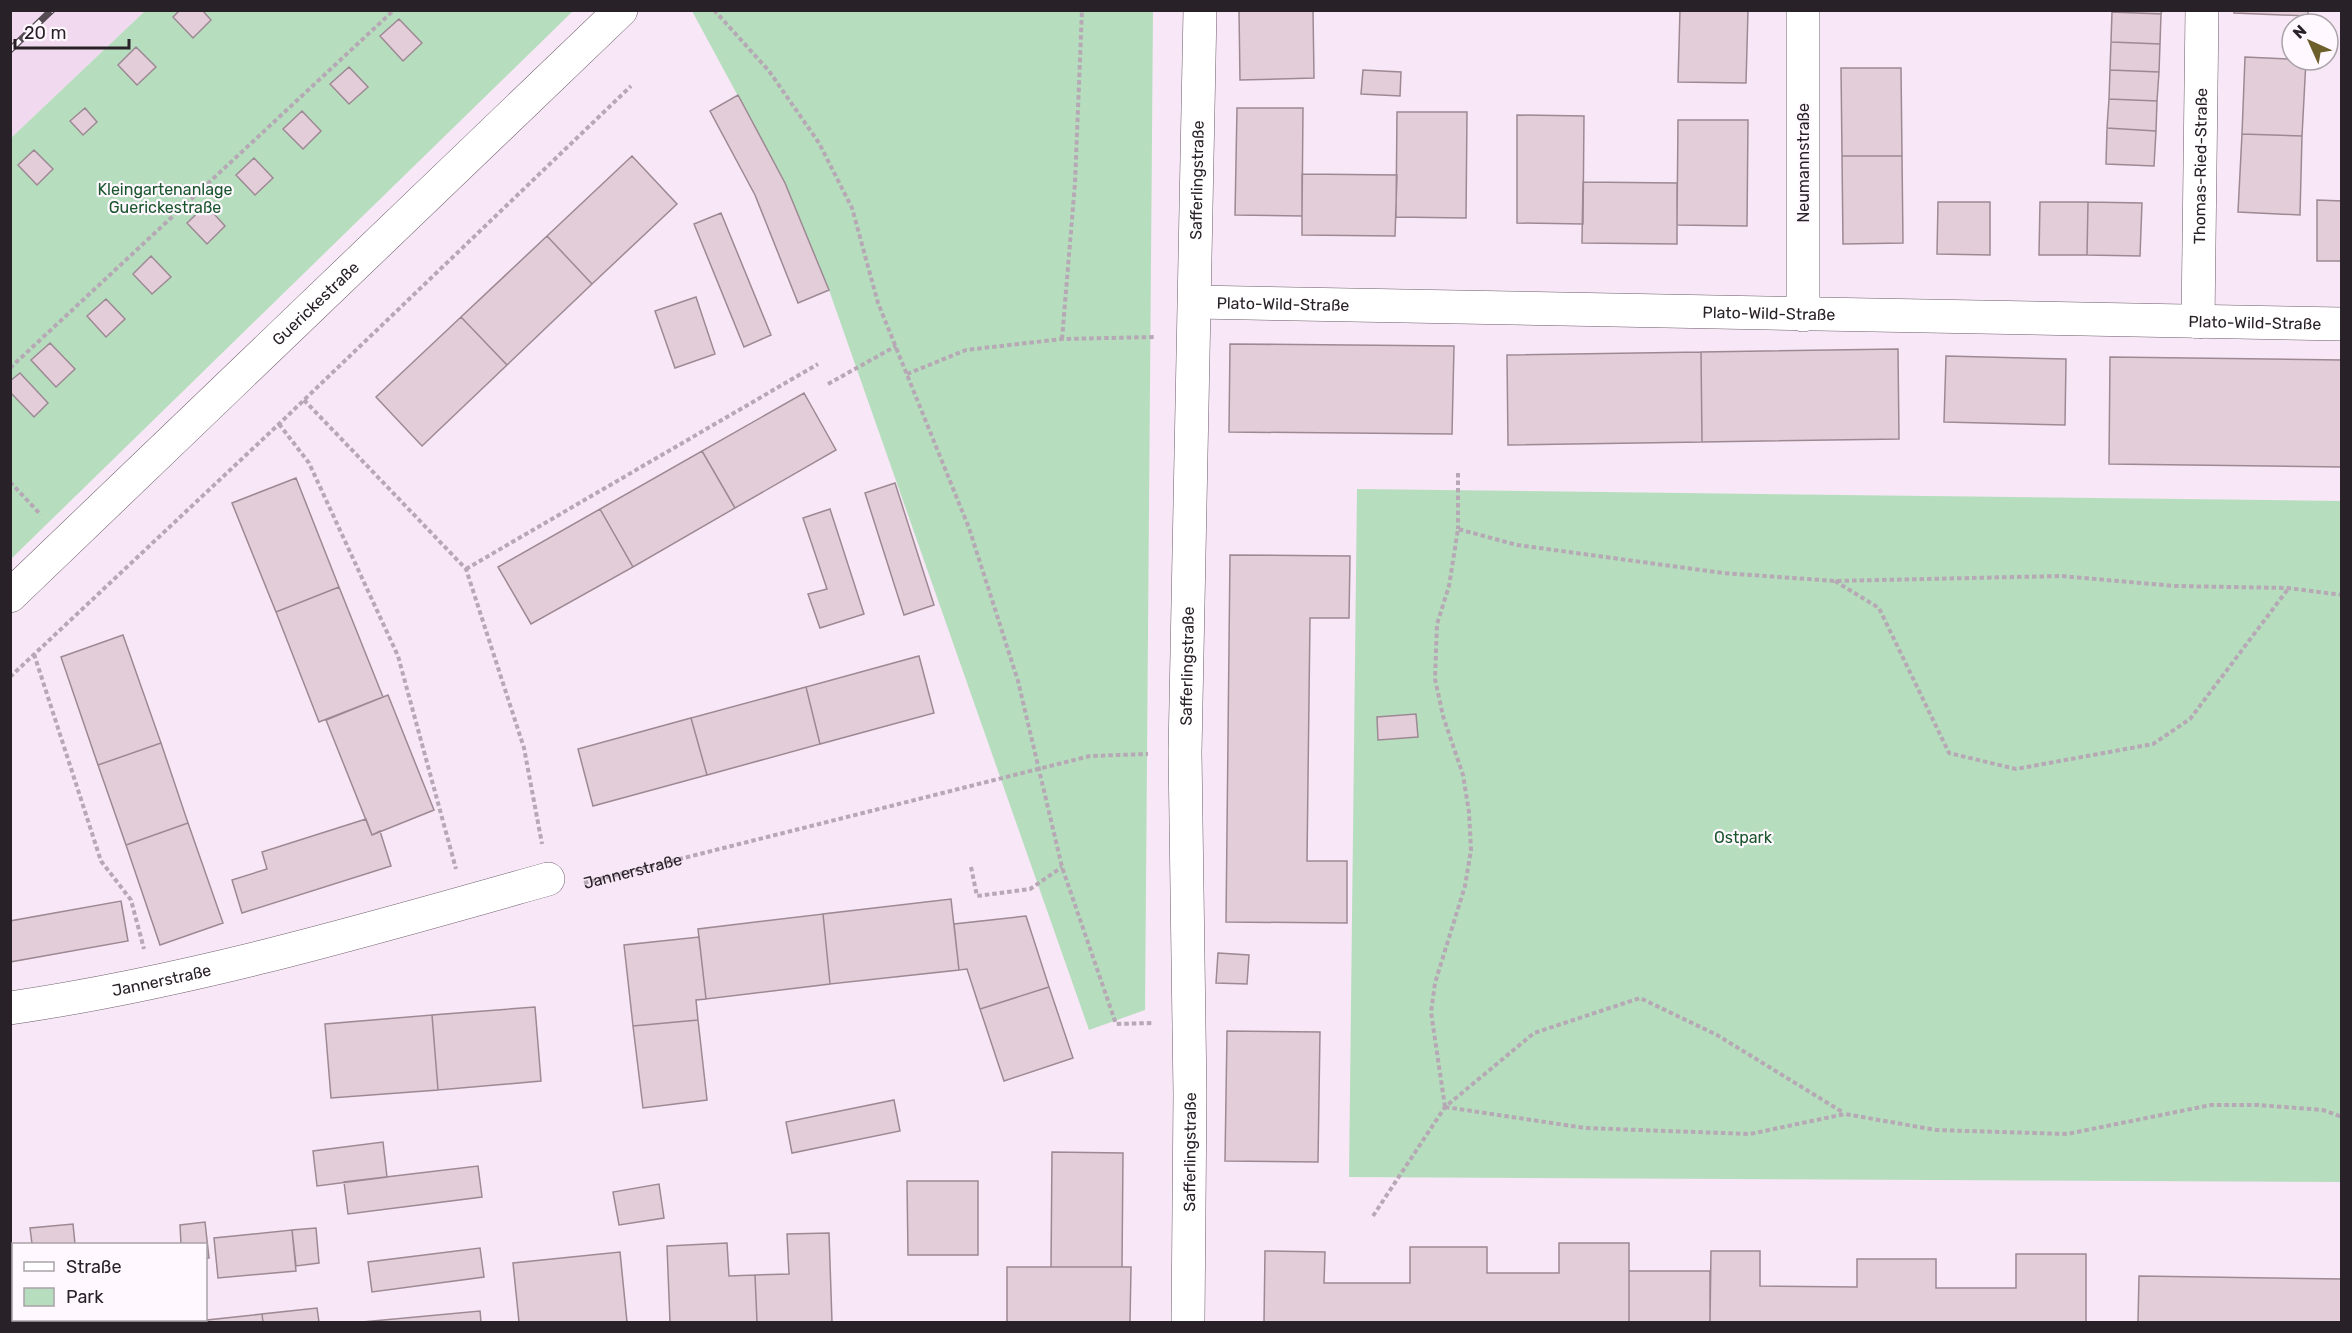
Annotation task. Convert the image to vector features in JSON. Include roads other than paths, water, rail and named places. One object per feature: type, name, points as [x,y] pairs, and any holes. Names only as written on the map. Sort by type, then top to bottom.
[{"type":"street","name":"Guerickestraße","points":[[10,596],[621,10]]},
{"type":"street","name":"Safferlingstraße","points":[[1188,1323],[1189,1022],[1185,752],[1189,469],[1196,302],[1200,10]]},
{"type":"street","name":"Neumannstraße","points":[[1803,10],[1803,315]]},
{"type":"street","name":"Thomas-Ried-Straße","points":[[2198,322],[2202,10]]},
{"type":"street","name":"Plato-Wild-Straße","points":[[1196,302],[2342,324]]},
{"type":"street","name":"Jannerstraße","points":[[10,1008],[153,982],[305,947],[548,879]]},
{"type":"railway","points":[[10,50],[52,10]]},
{"type":"park label","name":"Kleingartenanlage Guerickestraße","points":[[165,198]]},
{"type":"park label","name":"Ostpark","points":[[1743,837]]}]
